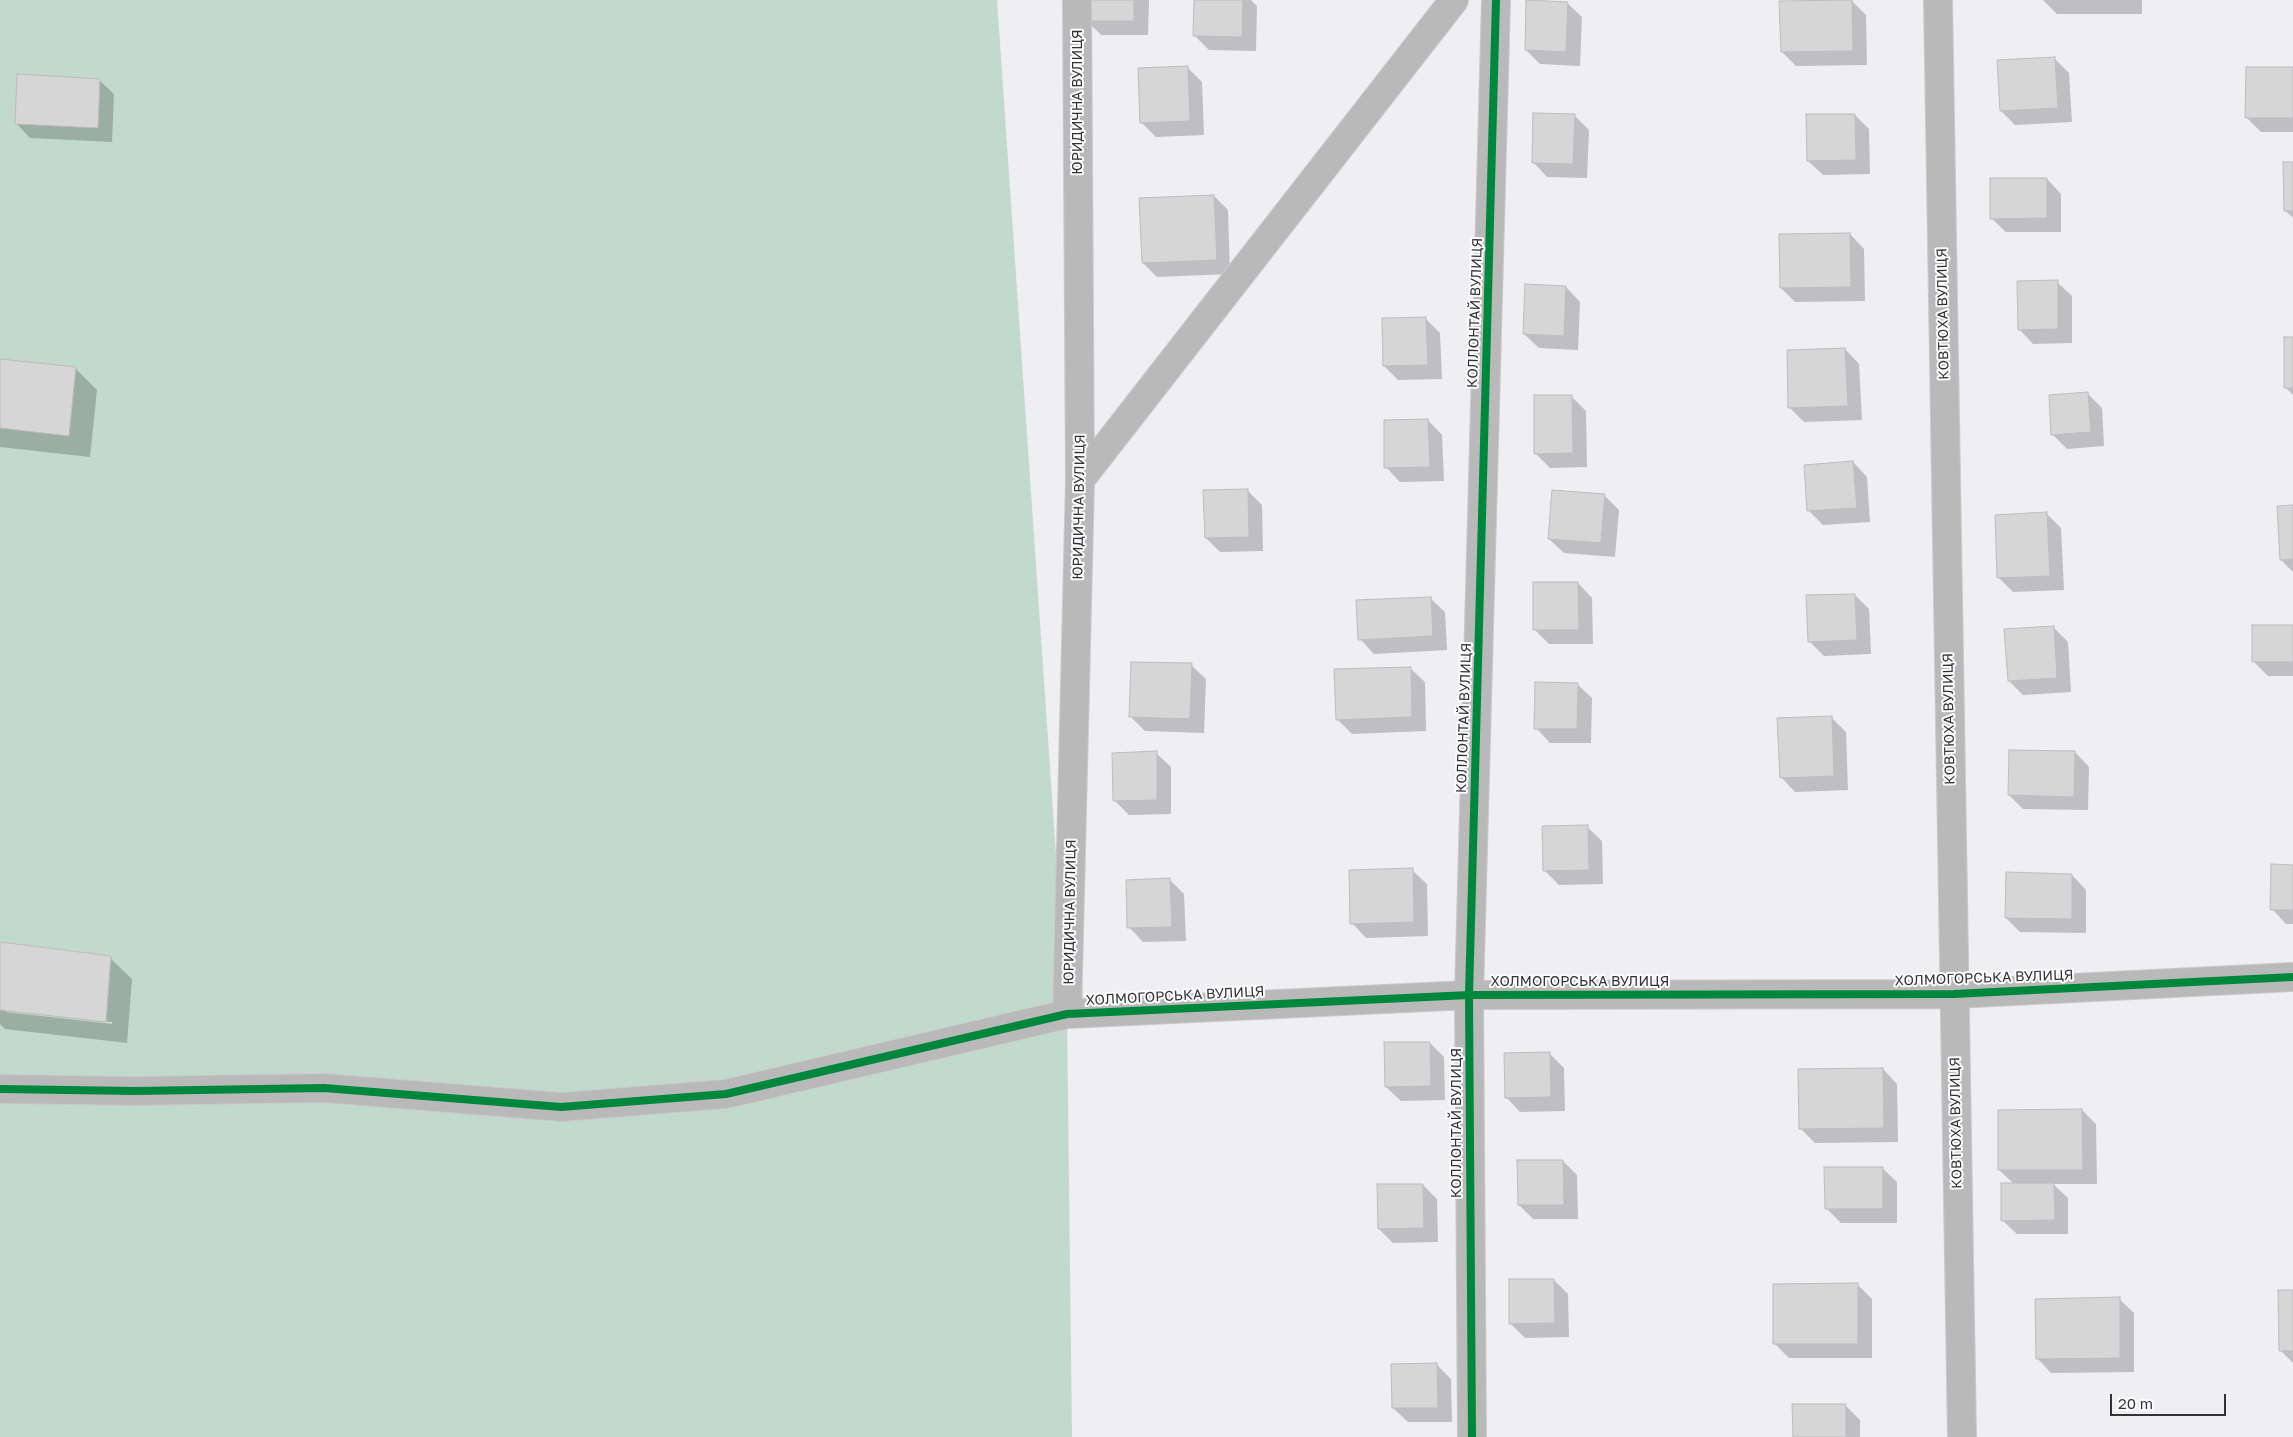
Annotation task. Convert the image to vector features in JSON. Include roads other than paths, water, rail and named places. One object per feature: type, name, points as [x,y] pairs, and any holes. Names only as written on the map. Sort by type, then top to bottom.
[{"type":"street","name":"ЮРИДИЧНА ВУЛИЦЯ","points":[[1067,1014],[1080,480],[1077,0]]},
{"type":"street","points":[[1080,480],[1454,0]]},
{"type":"street","name":"КОЛЛОНТАЙ ВУЛИЦЯ","points":[[1472,1437],[1469,995],[1496,0]]},
{"type":"street","name":"КОВТЮХА ВУЛИЦЯ","points":[[1938,0],[1962,1437]]},
{"type":"street","name":"ХОЛМОГОРСЬКА ВУЛИЦЯ","points":[[0,1089],[134,1091],[324,1088],[561,1107],[726,1094],[1067,1014],[1469,995],[1954,994],[2293,976]]}]
